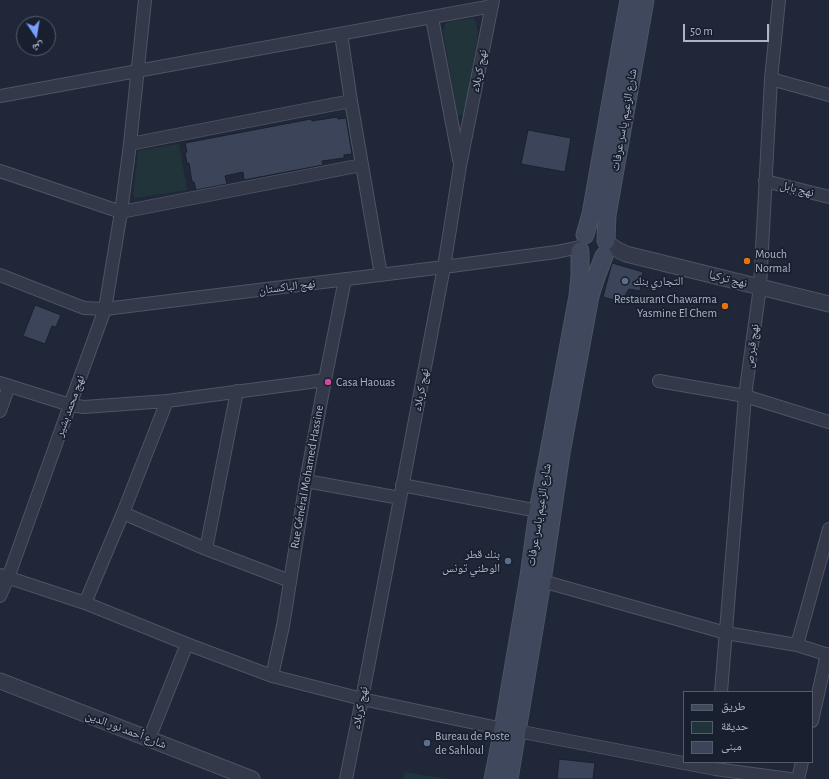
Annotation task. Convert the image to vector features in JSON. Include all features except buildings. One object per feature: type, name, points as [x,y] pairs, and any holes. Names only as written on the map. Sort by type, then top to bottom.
[{"type":"main road","name":"شارع الزعيم ياسر عرفات","points":[[509,779],[510,730],[538,511],[578,296],[582,244],[591,214],[629,0]]},
{"type":"main road","name":"شارع الزعيم ياسر عرفات","points":[[493,779],[510,730],[542,581],[561,453],[590,296],[606,249],[607,215],[645,0]]},
{"type":"main road","points":[[590,233],[599,234],[603,237],[606,249],[597,260],[589,260],[582,255],[582,244],[590,233]]},
{"type":"street","name":"نهج محمد بشير","points":[[0,596],[4,576],[70,406],[105,310],[121,212],[130,144],[145,0]]},
{"type":"street","name":"نهج قبرص","points":[[721,691],[745,396],[760,287],[771,79],[779,0]]},
{"type":"street","points":[[0,96],[432,18],[493,3]]},
{"type":"street","name":"نهج كربلاء","points":[[346,779],[444,267],[460,166],[493,3]]},
{"type":"street","points":[[432,18],[460,166]]},
{"type":"street","points":[[341,34],[381,275]]},
{"type":"street","points":[[771,79],[829,95]]},
{"type":"street","points":[[130,144],[351,101]]},
{"type":"street","points":[[0,171],[121,212],[362,165]]},
{"type":"street","name":"نهج بابل","points":[[765,181],[829,197]]},
{"type":"street","name":"نهج الباكستان","points":[[0,275],[84,308],[105,310],[556,252],[582,244]]},
{"type":"street","name":"نهج تركيا","points":[[606,249],[616,253],[626,254],[829,304]]},
{"type":"street","name":"Rue Général Mohamed Hassine","points":[[272,676],[283,626],[306,480],[345,279]]},
{"type":"street","points":[[0,411],[5,385],[70,406],[84,407],[166,401],[325,380]]},
{"type":"street","points":[[659,381],[745,396],[829,422]]},
{"type":"street","points":[[206,548],[237,391]]},
{"type":"street","points":[[85,603],[123,512],[166,401]]},
{"type":"street","points":[[306,480],[400,498]]},
{"type":"street","points":[[402,485],[538,511]]},
{"type":"street","points":[[123,512],[206,548],[290,581]]},
{"type":"street","points":[[797,645],[829,529]]},
{"type":"street","points":[[4,576],[85,603],[272,676],[362,699],[510,730],[715,770],[790,779]]},
{"type":"street","points":[[542,581],[726,633],[797,645],[828,654],[813,717]]},
{"type":"street","points":[[149,739],[187,644]]},
{"type":"street","name":"شارع أحمد نور الدين","points":[[0,680],[252,779]]},
{"type":"street","points":[[798,779],[802,763]]},
{"type":"green space","points":[[473,18],[476,21],[478,33],[466,113],[459,115],[457,113],[443,31],[446,23]]},
{"type":"green space","points":[[179,144],[187,190],[135,198],[133,195],[138,152],[141,150]]},
{"type":"green space","points":[[405,772],[448,779],[403,779]]},
{"type":"place","name":"Mouch Normal","points":[[747,261]]},
{"type":"place","name":"التجاري بنك","points":[[625,281]]},
{"type":"place","name":"Restaurant Chawarma Yasmine El Chem","points":[[725,306]]},
{"type":"place","name":"Casa Haouas","points":[[328,382]]},
{"type":"place","name":"بنك قطر الوطني تونس","points":[[508,561]]},
{"type":"place","name":"Bureau de Poste de Sahloul","points":[[427,743]]}]
